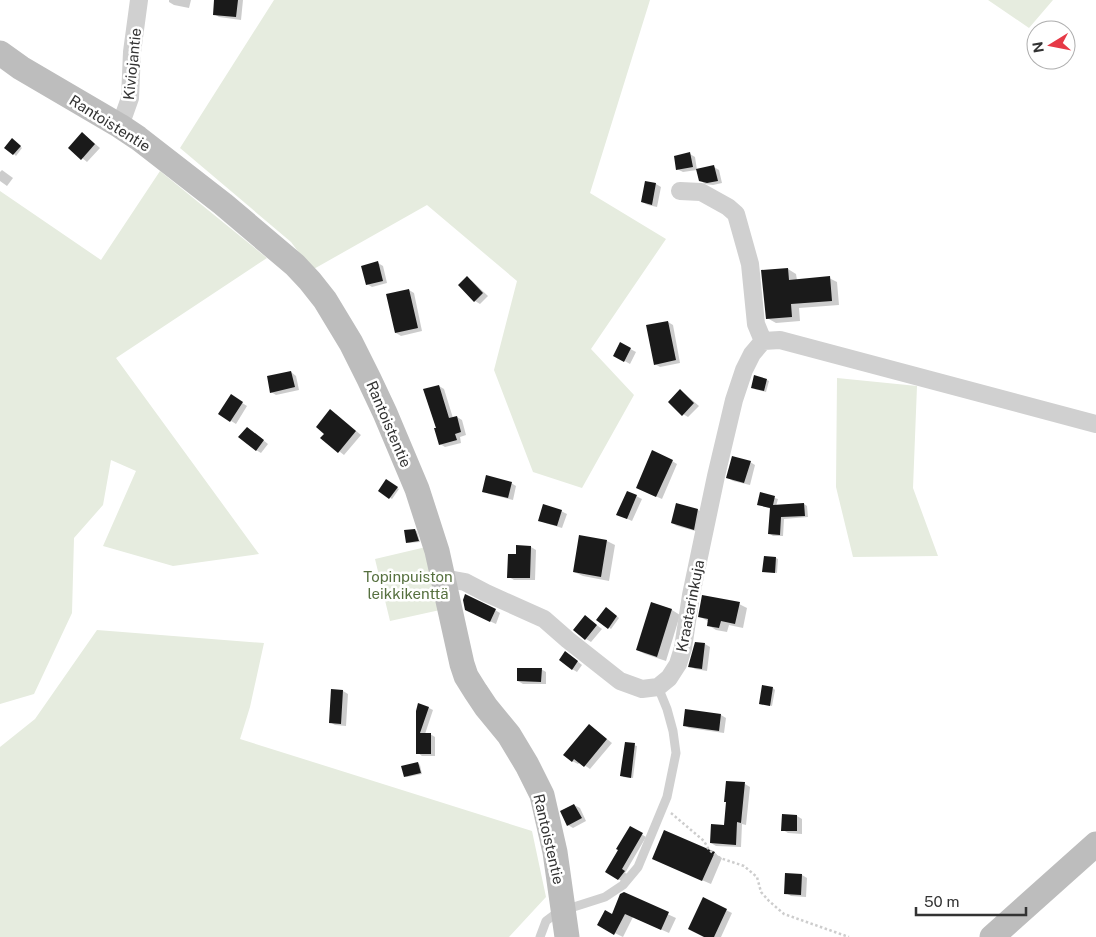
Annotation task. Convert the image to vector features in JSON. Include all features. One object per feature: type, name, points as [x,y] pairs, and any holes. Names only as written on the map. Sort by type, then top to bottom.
[{"type":"street","name":"Kiviojantie","points":[[120,126],[130,98],[132,52],[139,0]]},
{"type":"street","name":"Rantoistentie","points":[[0,53],[21,68],[138,138],[230,210],[295,265],[325,300],[351,343],[386,413],[417,489],[437,552],[466,676],[486,707],[509,735],[542,795],[555,852],[567,937]]},
{"type":"street","points":[[680,191],[701,192],[728,207],[736,214],[750,264],[756,324],[763,341],[780,340],[1096,424]]},
{"type":"street","name":"Kraatarinkuja","points":[[658,687],[669,678],[678,664],[683,648],[691,595],[734,400],[744,370],[752,354],[763,341]]},
{"type":"street","points":[[443,578],[465,582],[544,618],[568,640],[620,681],[642,689],[658,687]]},
{"type":"street","points":[[992,937],[1096,844]]},
{"type":"lane","points":[[540,937],[546,921],[558,912],[605,897],[623,885],[638,866],[667,796],[676,753],[667,709],[658,687]]},
{"type":"path","points":[[663,806],[704,841],[709,850],[720,858],[744,866],[757,877],[761,892],[784,914],[849,937]]},
{"type":"green space","points":[[274,0],[650,0],[590,193],[666,239],[591,349],[634,395],[582,488],[533,472],[494,370],[517,281],[427,205],[312,270],[291,242],[180,148]]},
{"type":"green space","points":[[988,0],[1053,0],[1036,20],[1026,20],[1026,26]]},
{"type":"green space","points":[[160,171],[267,258],[116,358],[259,554],[173,566],[103,546],[136,471],[111,460],[103,505],[74,538],[72,613],[34,694],[0,704],[0,191],[101,260]]},
{"type":"green space","points":[[837,378],[917,386],[913,488],[938,556],[853,557],[836,487]]},
{"type":"green space","name":"Topinpuiston leikkikenttä","points":[[426,547],[440,610],[390,621],[375,559]]},
{"type":"green space","points":[[97,630],[264,643],[250,707],[240,739],[532,831],[546,897],[509,937],[0,937],[0,747],[35,719]]},
{"type":"building","points":[[214,0],[238,0],[236,17],[213,15]]},
{"type":"building","points":[[82,132],[95,144],[81,160],[68,148]]},
{"type":"building","points":[[12,138],[21,146],[13,155],[4,148]]},
{"type":"building","points":[[690,152],[693,167],[676,170],[674,156]]},
{"type":"building","points":[[714,165],[718,181],[707,183],[699,181],[696,169]]},
{"type":"building","points":[[645,181],[656,183],[652,205],[641,202]]},
{"type":"building","points":[[378,261],[383,281],[366,285],[361,266]]},
{"type":"building","points":[[788,268],[789,280],[830,276],[832,301],[791,304],[792,317],[766,319],[761,270]]},
{"type":"building","points":[[467,276],[483,293],[474,302],[458,285]]},
{"type":"building","points":[[409,289],[418,328],[395,333],[386,294]]},
{"type":"building","points":[[668,321],[676,360],[654,365],[646,325]]},
{"type":"building","points":[[620,342],[631,348],[624,362],[613,356]]},
{"type":"building","points":[[291,371],[295,387],[270,393],[267,376]]},
{"type":"building","points":[[754,375],[767,379],[764,391],[751,388]]},
{"type":"building","points":[[439,385],[449,418],[457,416],[461,432],[455,434],[457,440],[439,445],[434,428],[436,428],[423,389]]},
{"type":"building","points":[[680,389],[694,403],[682,416],[668,402]]},
{"type":"building","points":[[231,394],[243,402],[230,422],[218,414]]},
{"type":"building","points":[[330,409],[356,431],[338,453],[320,438],[324,434],[316,427]]},
{"type":"building","points":[[247,427],[264,440],[256,451],[238,437]]},
{"type":"building","points":[[652,450],[673,460],[656,497],[636,488]]},
{"type":"building","points":[[732,456],[751,461],[744,483],[726,478]]},
{"type":"building","points":[[486,475],[512,482],[508,498],[482,492]]},
{"type":"building","points":[[386,479],[398,487],[389,499],[378,491]]},
{"type":"building","points":[[627,491],[637,495],[627,519],[616,515]]},
{"type":"building","points":[[760,492],[775,496],[773,505],[804,503],[805,516],[781,517],[780,535],[768,534],[770,508],[757,505]]},
{"type":"building","points":[[676,503],[698,509],[694,530],[671,523]]},
{"type":"building","points":[[543,504],[562,510],[557,526],[538,521]]},
{"type":"building","points":[[415,529],[419,541],[406,543],[404,530]]},
{"type":"building","points":[[579,535],[607,540],[601,577],[573,572]]},
{"type":"building","points":[[516,545],[531,546],[530,578],[507,578],[508,554],[516,554]]},
{"type":"building","points":[[764,556],[776,557],[775,573],[762,572]]},
{"type":"building","points":[[465,594],[496,609],[490,622],[465,610],[463,600]]},
{"type":"building","points":[[702,595],[740,602],[735,624],[721,621],[719,628],[707,626],[708,619],[698,617]]},
{"type":"building","points":[[651,602],[672,609],[657,657],[636,650]]},
{"type":"building","points":[[606,607],[617,616],[608,629],[596,620]]},
{"type":"building","points":[[585,615],[597,625],[585,640],[573,630]]},
{"type":"building","points":[[695,642],[705,643],[702,669],[688,667]]},
{"type":"building","points":[[565,651],[578,661],[572,670],[559,660]]},
{"type":"building","points":[[517,668],[542,668],[541,682],[517,681]]},
{"type":"building","points":[[762,685],[773,687],[770,706],[759,704]]},
{"type":"building","points":[[331,689],[343,690],[341,724],[329,723]]},
{"type":"building","points":[[418,703],[429,707],[420,733],[431,733],[431,754],[416,754],[416,711]]},
{"type":"building","points":[[685,709],[721,714],[719,731],[683,726]]},
{"type":"building","points":[[589,724],[607,739],[584,767],[574,759],[572,762],[563,755]]},
{"type":"building","points":[[625,742],[635,743],[631,778],[620,776]]},
{"type":"building","points":[[418,762],[421,773],[404,777],[401,766]]},
{"type":"building","points":[[726,781],[745,782],[741,823],[737,822],[736,845],[710,843],[711,824],[724,825]]},
{"type":"building","points":[[574,804],[582,818],[567,826],[560,811]]},
{"type":"building","points":[[782,814],[797,815],[797,831],[781,831]]},
{"type":"building","points":[[630,826],[643,833],[622,869],[625,871],[618,880],[605,872]]},
{"type":"building","points":[[664,830],[715,852],[702,881],[652,859]]},
{"type":"building","points":[[785,873],[802,874],[801,895],[784,894]]},
{"type":"building","points":[[624,892],[669,912],[661,930],[625,914],[614,935],[597,925],[605,910],[612,914],[620,894]]},
{"type":"building","points":[[703,897],[727,909],[714,937],[704,937],[688,929]]}]
